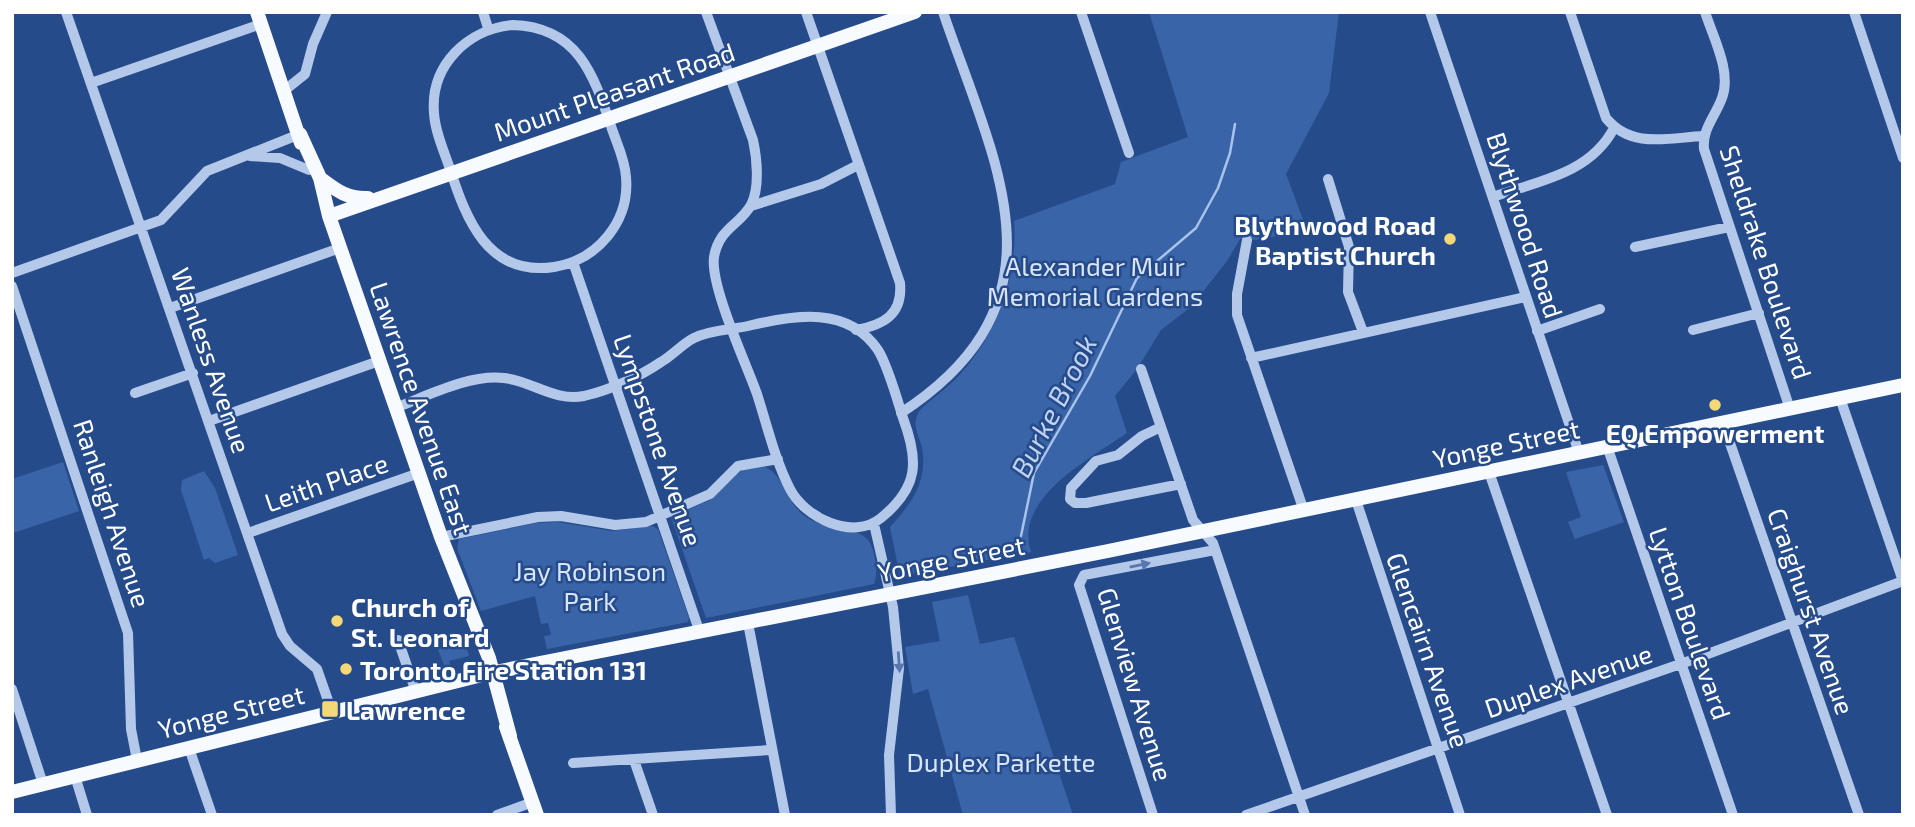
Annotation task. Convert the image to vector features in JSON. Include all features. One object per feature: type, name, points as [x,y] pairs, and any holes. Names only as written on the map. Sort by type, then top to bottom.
[{"type":"main road","name":"Mount Pleasant Road","points":[[329,216],[915,12]]},
{"type":"main road","name":"Lawrence Avenue East","points":[[259,18],[441,537],[472,615],[535,808]]},
{"type":"main road","points":[[314,174],[354,198],[380,197]]},
{"type":"main road","name":"Yonge Street","points":[[12,792],[490,673],[1203,532],[1903,386]]},
{"type":"street","name":"Wanless Avenue","points":[[66,12],[285,639],[317,669],[332,712]]},
{"type":"street","points":[[285,90],[305,74],[313,44],[327,12]]},
{"type":"street","points":[[483,12],[488,28]]},
{"type":"street","points":[[706,12],[754,145],[756,174],[751,206]]},
{"type":"street","points":[[806,12],[900,283],[897,306],[881,325],[878,350],[913,448],[913,475],[899,502],[874,524],[840,525],[814,516],[792,494],[715,274],[714,260],[725,231],[751,206],[821,184],[858,165]]},
{"type":"street","points":[[901,413],[943,382],[976,343],[998,298],[1007,253],[1008,228],[1000,178],[943,12]]},
{"type":"street","points":[[1080,12],[1129,153]]},
{"type":"street","name":"Blythwood Road","points":[[1430,12],[1579,453]]},
{"type":"street","points":[[1570,12],[1606,118],[1614,128],[1629,136],[1647,140],[1703,136]]},
{"type":"street","name":"Sheldrake Boulevard","points":[[1705,12],[1726,84],[1703,136],[1729,227],[1790,409]]},
{"type":"street","points":[[1854,12],[1903,158]]},
{"type":"street","points":[[91,83],[259,18]]},
{"type":"street","points":[[513,24],[539,27],[564,40],[585,62],[609,120],[624,164],[625,202],[617,223],[605,240],[573,262],[552,267],[532,267],[514,262],[490,249],[472,227],[435,123],[435,91],[450,57],[488,28],[513,24]]},
{"type":"street","points":[[1493,197],[1576,169],[1595,156],[1614,128]]},
{"type":"street","points":[[12,273],[142,228],[169,214],[207,171],[300,134]]},
{"type":"street","points":[[243,156],[280,158],[314,174]]},
{"type":"street","points":[[1328,179],[1347,238],[1351,266],[1348,292],[1363,332]]},
{"type":"street","points":[[1635,247],[1729,227]]},
{"type":"street","points":[[1247,240],[1236,305],[1251,358],[1304,511]]},
{"type":"street","points":[[170,308],[340,248]]},
{"type":"street","name":"Lympstone Avenue","points":[[573,262],[700,632]]},
{"type":"street","name":"Ranleigh Avenue","points":[[12,286],[128,633],[131,729],[138,760]]},
{"type":"street","points":[[1251,358],[1526,297]]},
{"type":"street","points":[[1536,331],[1600,309]]},
{"type":"street","points":[[1693,330],[1759,313]]},
{"type":"street","points":[[395,408],[486,378],[519,381],[564,397],[584,396],[649,369],[695,337],[803,315],[825,317],[856,330],[878,350]]},
{"type":"street","points":[[856,330],[881,325]]},
{"type":"street","points":[[209,421],[379,361]]},
{"type":"street","points":[[1141,369],[1193,520],[1215,550],[1305,815]]},
{"type":"street","points":[[135,393],[193,373]]},
{"type":"street","points":[[1840,398],[1903,581]]},
{"type":"street","name":"Craighurst Avenue","points":[[1723,423],[1859,815]]},
{"type":"street","points":[[1161,427],[1142,436],[1118,455],[1096,461],[1070,488],[1070,499],[1075,503],[1086,503],[1181,484]]},
{"type":"street","name":"Lytton Boulevard","points":[[1607,446],[1733,815]]},
{"type":"street","points":[[441,537],[538,517],[561,516],[622,525],[650,520],[710,494],[738,466],[778,459]]},
{"type":"street","points":[[1489,472],[1607,815]]},
{"type":"street","name":"Leith Place","points":[[248,533],[419,474]]},
{"type":"street","name":"Glencairn Avenue","points":[[1356,500],[1460,815]]},
{"type":"street","points":[[874,524],[891,594],[900,682],[889,755],[891,815]]},
{"type":"street","name":"Glenview Avenue","points":[[1153,815],[1079,585],[1084,575],[1215,550]]},
{"type":"street","name":"Duplex Avenue","points":[[1246,815],[1681,664],[1903,581]]},
{"type":"street","points":[[748,623],[770,750],[785,815]]},
{"type":"street","points":[[398,640],[416,692]]},
{"type":"street","points":[[12,689],[43,784]]},
{"type":"street","points":[[189,748],[212,815]]},
{"type":"street","points":[[573,764],[770,750]]},
{"type":"street","points":[[634,760],[653,815]]},
{"type":"street","points":[[75,776],[87,815]]},
{"type":"street","points":[[497,815],[535,808]]},
{"type":"green space","name":"Alexander Muir Memorial Gardens","points":[[1149,12],[1339,12],[1329,93],[1286,174],[1307,230],[1256,240],[1240,239],[1227,261],[1191,307],[1161,330],[1137,369],[1115,396],[1127,433],[1076,468],[1044,497],[1033,514],[1028,532],[1031,552],[900,576],[890,527],[911,501],[920,482],[923,460],[916,426],[917,416],[919,411],[963,371],[996,320],[1013,262],[1014,221],[1115,184],[1121,162],[1188,137]]},
{"type":"green space","points":[[63,462],[79,511],[13,533],[12,479]]},
{"type":"green space","points":[[1603,465],[1624,522],[1575,539],[1568,522],[1581,517],[1566,472]]},
{"type":"green space","points":[[762,466],[780,480],[802,514],[819,524],[854,531],[866,538],[872,547],[875,560],[874,584],[706,618],[671,517],[708,501],[742,470]]},
{"type":"green space","points":[[204,471],[215,488],[238,555],[215,563],[209,558],[204,560],[181,490],[182,480]]},
{"type":"green space","name":"Jay Robinson Park","points":[[558,522],[612,531],[652,526],[658,529],[689,618],[688,622],[547,649],[544,636],[551,635],[548,623],[541,624],[535,596],[481,611],[457,548],[459,539],[536,523]]},
{"type":"green space","name":"Duplex Parkette","points":[[968,595],[980,644],[1014,637],[1073,815],[963,815],[928,689],[913,694],[905,647],[940,641],[932,602]]},
{"type":"green space","points":[[462,633],[469,656],[449,661],[451,668],[446,670],[434,639]]},
{"type":"waterway","name":"Burke Brook","points":[[1021,536],[1034,473],[1090,376],[1137,278],[1196,228],[1218,188],[1230,153],[1235,124]]},
{"type":"place","name":"Blythwood Road Baptist Church","points":[[1450,239]]},
{"type":"place","name":"EQ Empowerment","points":[[1715,405]]},
{"type":"place","name":"Church of St. Leonard","points":[[337,621]]},
{"type":"place","name":"Toronto Fire Station 131","points":[[346,669]]},
{"type":"place","name":"Lawrence","points":[[330,709]]}]
